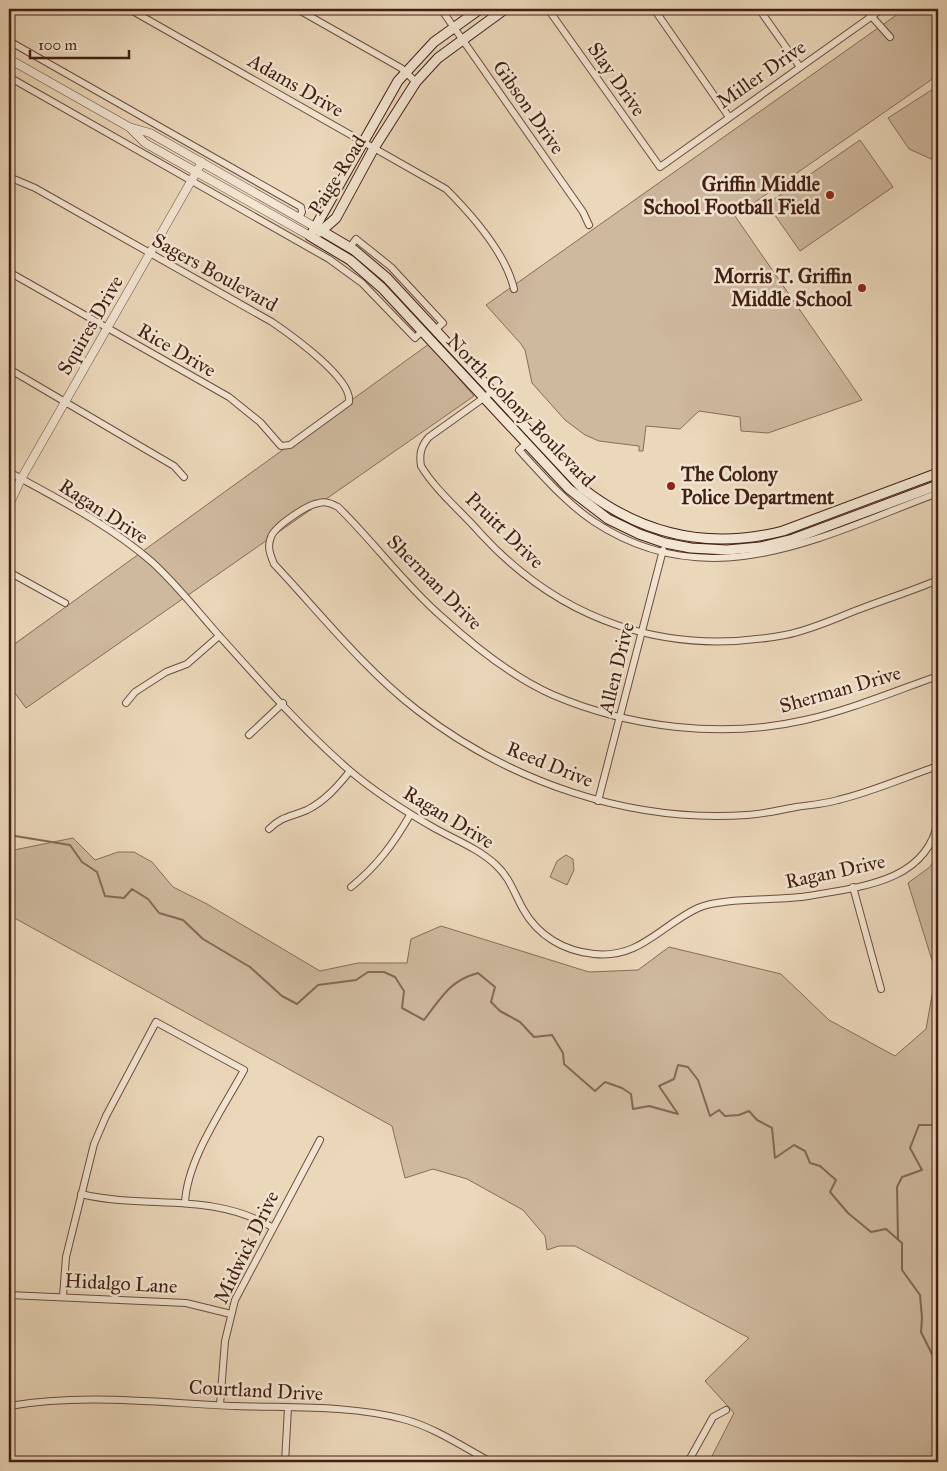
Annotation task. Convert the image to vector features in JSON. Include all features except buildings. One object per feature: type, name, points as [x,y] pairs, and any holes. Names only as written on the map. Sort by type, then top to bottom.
[{"type":"main road","name":"Paige Road","points":[[319,229],[362,142],[390,92],[434,42],[480,9]]},
{"type":"main road","name":"Paige Road","points":[[310,236],[336,218],[374,148],[416,82],[438,58],[505,9]]},
{"type":"main road","points":[[336,218],[336,233],[340,241]]},
{"type":"main road","name":"North Colony Boulevard","points":[[319,229],[350,247],[387,278],[582,488],[612,509],[642,524],[669,533],[706,540],[758,538],[783,531],[938,474]]},
{"type":"main road","name":"North Colony Boulevard","points":[[310,236],[362,269],[569,489],[608,519],[665,543],[691,548],[727,550],[760,547],[793,539],[938,485]]},
{"type":"main road","points":[[665,543],[669,533]]},
{"type":"street","name":"Adams Drive","points":[[129,9],[446,189],[467,210],[510,272],[514,289]]},
{"type":"street","points":[[297,9],[406,72],[416,82]]},
{"type":"street","name":"Gibson Drive","points":[[442,9],[583,212],[589,225]]},
{"type":"street","name":"Slay Drive","points":[[548,9],[660,167]]},
{"type":"street","points":[[654,9],[729,117]]},
{"type":"street","points":[[759,9],[800,67]]},
{"type":"street","points":[[865,9],[890,37]]},
{"type":"street","name":"Miller Drive","points":[[660,167],[882,9]]},
{"type":"street","points":[[9,41],[301,207],[302,212],[299,218]]},
{"type":"street","name":"North Colony Boulevard","points":[[9,59],[130,127],[150,133],[319,229]]},
{"type":"street","points":[[9,77],[348,272],[375,296],[414,338],[422,331]]},
{"type":"street","name":"North Colony Boulevard","points":[[130,127],[145,143],[310,236]]},
{"type":"street","points":[[202,162],[207,153]]},
{"type":"street","name":"Squires Drive","points":[[9,505],[21,479],[202,162]]},
{"type":"street","name":"Sagers Boulevard","points":[[9,177],[35,188],[272,322],[306,347],[332,371],[348,392],[349,402],[319,425]]},
{"type":"street","name":"Rice Drive","points":[[9,272],[228,398],[260,422],[281,446],[290,445],[319,425]]},
{"type":"street","points":[[9,369],[174,466],[184,477]]},
{"type":"street","name":"Pruitt Drive","points":[[492,392],[423,444],[420,458],[425,472],[491,544],[533,581],[586,613],[641,634],[713,642],[738,642],[785,635],[938,580]]},
{"type":"street","points":[[526,444],[519,450],[566,499],[592,521],[621,538],[662,553],[690,558],[725,559],[758,556],[787,549],[938,494]]},
{"type":"street","name":"Ragan Drive","points":[[9,472],[109,530],[154,564],[219,636],[350,771],[410,815],[483,854],[509,879],[533,924],[545,936],[568,948],[592,954],[613,953],[641,946],[680,918],[705,905],[794,898],[853,887],[897,874],[910,868],[927,852],[932,843],[938,820]]},
{"type":"street","name":"Sherman Drive","points":[[292,518],[319,502],[338,507],[439,616],[479,649],[512,672],[552,694],[584,707],[620,716],[666,726],[699,729],[736,729],[769,726],[806,720],[938,676]]},
{"type":"street","name":"Reed Drive","points":[[292,518],[272,534],[269,553],[274,564],[389,686],[416,710],[477,751],[511,769],[550,785],[598,800],[638,809],[684,814],[748,815],[839,800],[938,766]]},
{"type":"street","name":"Allen Drive","points":[[598,800],[665,543]]},
{"type":"street","points":[[9,572],[65,603]]},
{"type":"street","points":[[126,703],[135,692],[150,682],[166,672],[188,664],[219,636]]},
{"type":"street","points":[[249,735],[283,703]]},
{"type":"street","points":[[270,829],[279,819],[305,810],[320,802],[350,771]]},
{"type":"street","points":[[351,887],[374,868],[395,841],[410,815]]},
{"type":"street","points":[[853,887],[881,989]]},
{"type":"street","points":[[63,1296],[66,1256],[98,1132],[156,1022],[244,1070],[191,1168],[186,1184],[185,1203]]},
{"type":"street","name":"Midwick Drive","points":[[220,1405],[225,1341],[231,1314],[242,1284],[320,1140]]},
{"type":"street","points":[[81,1194],[100,1198],[185,1203],[233,1210],[272,1227]]},
{"type":"street","name":"Hidalgo Lane","points":[[9,1295],[63,1296],[193,1304],[231,1314]]},
{"type":"street","name":"Courtland Drive","points":[[9,1406],[92,1399],[351,1411],[403,1419],[429,1428],[491,1462]]},
{"type":"street","points":[[285,1462],[288,1408]]},
{"type":"street","points":[[688,1462],[712,1416],[726,1410]]},
{"type":"shaded area","points":[[905,9],[938,9],[938,75],[735,216],[862,400],[768,433],[741,431],[740,417],[699,411],[680,429],[646,426],[643,451],[639,451],[639,446],[599,441],[585,435],[565,420],[532,383],[525,350],[521,344],[486,305]]},
{"type":"shaded area","points":[[938,86],[938,162],[909,149],[888,118]]},
{"type":"shaded area","name":"Griffin Middle School Football Field","points":[[860,140],[893,187],[800,251],[767,204]]},
{"type":"shaded area","points":[[429,344],[474,396],[26,708],[9,685],[9,648]]},
{"type":"shaded area","points":[[73,838],[95,860],[118,852],[134,852],[152,862],[173,887],[207,904],[320,971],[358,963],[407,963],[411,939],[441,926],[589,972],[638,970],[669,947],[781,974],[829,1020],[895,1056],[926,1029],[936,973],[908,883],[930,867],[938,852],[938,1462],[923,1462],[911,1458],[905,1462],[709,1462],[734,1413],[705,1381],[749,1338],[575,1246],[559,1246],[547,1250],[545,1236],[523,1210],[467,1179],[433,1169],[405,1178],[392,1126],[9,915],[9,851]]},
{"type":"shaded area","points":[[566,855],[573,859],[574,870],[567,885],[550,877],[557,861]]},
{"type":"waterway","points":[[9,835],[70,845],[82,862],[97,872],[105,896],[124,898],[132,889],[148,899],[159,913],[183,920],[203,939],[250,967],[282,996],[297,1004],[318,985],[356,980],[368,972],[384,972],[395,977],[404,991],[402,1008],[424,1020],[441,997],[453,985],[468,976],[478,973],[495,987],[491,1002],[500,1011],[520,1022],[534,1037],[552,1035],[563,1053],[564,1064],[595,1091],[605,1082],[622,1088],[631,1094],[633,1109],[649,1106],[678,1114],[659,1086],[674,1079],[678,1065],[688,1067],[698,1080],[710,1116],[719,1110],[725,1116],[739,1115],[749,1111],[757,1120],[772,1128],[775,1158],[794,1145],[805,1151],[810,1163],[820,1166],[836,1180],[830,1192],[848,1213],[871,1232],[886,1229],[902,1243],[902,1270],[920,1295],[921,1332],[938,1366]]},
{"type":"waterway","points":[[898,1239],[897,1187],[902,1177],[922,1170],[910,1148],[919,1125],[938,1125]]},
{"type":"place","name":"Griffin Middle School Football Field","points":[[830,195]]},
{"type":"place","name":"Morris T. Griffin Middle School","points":[[862,288]]},
{"type":"place","name":"The Colony Police Department","points":[[671,486]]}]
